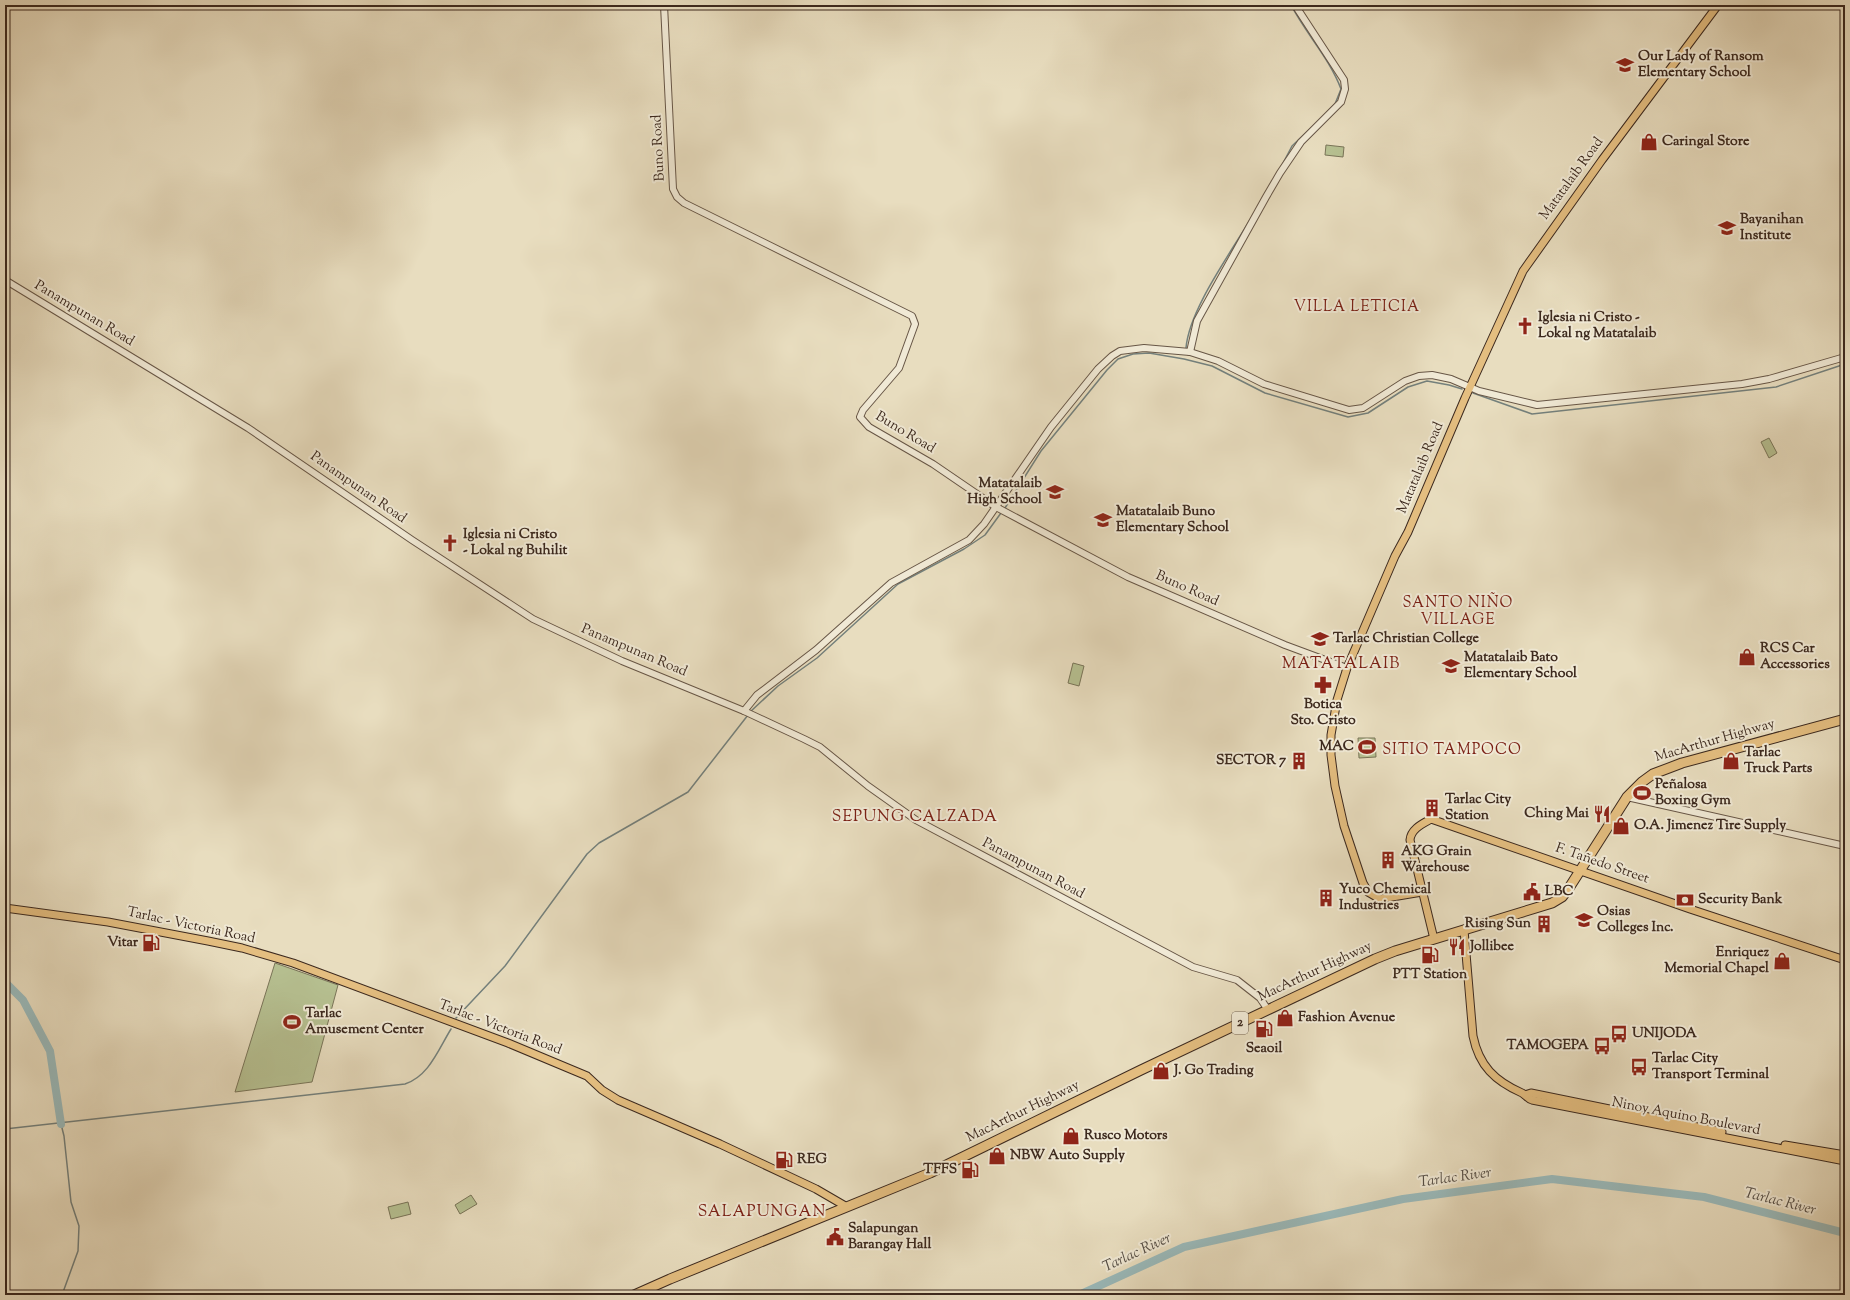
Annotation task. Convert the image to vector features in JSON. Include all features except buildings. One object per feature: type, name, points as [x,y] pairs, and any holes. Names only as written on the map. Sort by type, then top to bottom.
[{"type":"highway","name":"MacArthur Highway","points":[[634,1295],[936,1170],[1141,1070],[1375,959],[1554,902],[1569,888],[1627,797],[1642,782],[1653,774],[1666,768],[1845,719]]},
{"type":"main road","name":"Matatalaib Road","points":[[1422,892],[1380,899],[1368,892],[1359,872],[1337,798],[1331,755],[1334,715],[1340,686],[1516,285],[1530,260],[1610,149],[1718,5]]},
{"type":"main road","name":"F. Tañedo Street","points":[[1422,892],[1410,837],[1416,828],[1430,819],[1690,909],[1845,960]]},
{"type":"main road","points":[[1422,892],[1434,939]]},
{"type":"main road","name":"Tarlac - Victoria Road","points":[[5,908],[108,922],[208,940],[293,963],[508,1043],[580,1073],[594,1082],[606,1093],[618,1100],[720,1144],[816,1188],[847,1206]]},
{"type":"main road","name":"Ninoy Aquino Boulevard","points":[[1464,930],[1473,1036],[1476,1048],[1483,1062],[1501,1083],[1532,1100],[1845,1161]]},
{"type":"main road","name":"Ninoy Aquino Boulevard","points":[[1525,1095],[1530,1093],[1786,1145],[1845,1155]]},
{"type":"street","name":"Buno Road","points":[[664,5],[673,185],[677,197],[684,203],[701,212],[912,316],[915,324],[899,368],[863,410],[860,417],[869,427],[933,464],[996,507],[1128,577],[1285,645],[1347,668]]},
{"type":"street","points":[[1190,352],[1197,321],[1280,173],[1301,142],[1338,106],[1343,98],[1345,89],[1344,80],[1295,5]]},
{"type":"street","name":"Panampunan Road","points":[[5,280],[248,428],[412,540],[533,619],[622,661],[748,713],[820,747],[868,786],[916,820],[1192,967],[1239,981],[1260,998],[1268,1010]]},
{"type":"street","points":[[748,713],[757,695],[816,650],[891,583],[955,548],[975,535],[1051,427],[1098,369],[1120,351],[1144,348],[1190,352],[1218,362],[1264,384],[1349,410],[1363,408],[1400,384],[1419,376],[1439,376],[1451,378],[1479,391],[1537,406],[1742,384],[1776,378],[1845,357]]},
{"type":"street","points":[[1627,797],[1845,846]]},
{"type":"green space","points":[[1326,145],[1344,147],[1343,157],[1325,155]]},
{"type":"green space","points":[[1769,438],[1777,453],[1769,458],[1761,442]]},
{"type":"green space","points":[[1073,663],[1084,666],[1079,686],[1068,683]]},
{"type":"green space","name":"MAC","points":[[1358,738],[1375,738],[1376,757],[1359,758]]},
{"type":"green space","name":"Tarlac Amusement Center","points":[[275,963],[338,985],[312,1082],[235,1092]]},
{"type":"green space","points":[[471,1195],[477,1204],[460,1214],[455,1205]]},
{"type":"green space","points":[[408,1202],[411,1214],[391,1219],[388,1207]]},
{"type":"waterway","points":[[1291,5],[1331,67],[1341,89],[1335,104],[1327,112]]},
{"type":"waterway","points":[[1281,167],[1292,146],[1311,128]]},
{"type":"waterway","points":[[1186,348],[1194,317],[1202,300],[1250,220]]},
{"type":"waterway","points":[[1005,508],[1041,451],[1107,370],[1118,359],[1133,354],[1149,353],[1212,366],[1265,393],[1348,417],[1368,413],[1408,387],[1427,381],[1462,389]]},
{"type":"waterway","points":[[1473,393],[1532,414],[1776,387],[1845,364]]},
{"type":"waterway","points":[[750,712],[778,686],[817,658],[898,584],[964,549],[985,535],[1001,513]]},
{"type":"waterway","points":[[456,1018],[505,966],[587,854],[599,843],[688,792],[748,715]]},
{"type":"waterway","points":[[5,982],[23,1000],[50,1051],[61,1124]]},
{"type":"waterway","points":[[5,1129],[405,1084],[413,1080],[427,1069],[451,1029]]},
{"type":"waterway","points":[[61,1124],[64,1136],[71,1202],[79,1226],[78,1251],[62,1295]]},
{"type":"waterway","name":"Tarlac River","points":[[1079,1295],[1184,1247],[1403,1199],[1552,1179],[1704,1197],[1845,1233]]},
{"type":"place","name":"Our Lady of Ransom Elementary School","points":[[1625,65]]},
{"type":"place","name":"Caringal Store","points":[[1649,142]]},
{"type":"place","name":"Bayanihan Institute","points":[[1727,228]]},
{"type":"place","name":"Iglesia ni Cristo - Lokal ng Matatalaib","points":[[1525,326]]},
{"type":"place","name":"Matatalaib High School","points":[[1055,492]]},
{"type":"place","name":"Matatalaib Buno Elementary School","points":[[1103,520]]},
{"type":"place","name":"Iglesia ni Cristo - Lokal ng Buhilit","points":[[450,543]]},
{"type":"place","name":"Tarlac Christian College","points":[[1320,639]]},
{"type":"place","name":"RCS Car Accessories","points":[[1747,657]]},
{"type":"place","name":"Matatalaib Bato Elementary School","points":[[1451,666]]},
{"type":"place","name":"Botica Sto. Cristo","points":[[1323,685]]},
{"type":"place","name":"MAC","points":[[1367,747]]},
{"type":"place","name":"SECTOR 7","points":[[1299,761]]},
{"type":"place","name":"Tarlac Truck Parts","points":[[1731,761]]},
{"type":"place","name":"Peñalosa Boxing Gym","points":[[1642,793]]},
{"type":"place","name":"Tarlac City Station","points":[[1432,808]]},
{"type":"place","name":"Ching Mai","points":[[1602,814]]},
{"type":"place","name":"O.A. Jimenez Tire Supply","points":[[1621,826]]},
{"type":"place","name":"AKG Grain Warehouse","points":[[1388,860]]},
{"type":"place","name":"LBC","points":[[1532,892]]},
{"type":"place","name":"Yuco Chemical Industries","points":[[1326,898]]},
{"type":"place","name":"Security Bank","points":[[1685,900]]},
{"type":"place","name":"Osias Colleges Inc.","points":[[1584,920]]},
{"type":"place","name":"Rising Sun","points":[[1544,924]]},
{"type":"place","name":"Vitar","points":[[151,943]]},
{"type":"place","name":"Jollibee","points":[[1457,947]]},
{"type":"place","name":"PTT Station","points":[[1430,955]]},
{"type":"place","name":"Enriquez Memorial Chapel","points":[[1782,961]]},
{"type":"place","name":"Fashion Avenue","points":[[1285,1018]]},
{"type":"place","name":"Tarlac Amusement Center","points":[[292,1022]]},
{"type":"place","name":"Seaoil","points":[[1264,1029]]},
{"type":"place","name":"UNIJODA","points":[[1619,1034]]},
{"type":"place","name":"TAMOGEPA","points":[[1602,1046]]},
{"type":"place","name":"Tarlac City Transport Terminal","points":[[1639,1067]]},
{"type":"place","name":"J. Go Trading","points":[[1161,1071]]},
{"type":"place","name":"Rusco Motors","points":[[1071,1136]]},
{"type":"place","name":"NBW Auto Supply","points":[[997,1156]]},
{"type":"place","name":"REG","points":[[784,1160]]},
{"type":"place","name":"TFFS","points":[[970,1170]]},
{"type":"place","name":"Salapungan Barangay Hall","points":[[835,1237]]},
{"type":"district","name":"VILLA LETICIA","points":[[1357,307]]},
{"type":"district","name":"SANTO NIÑO VILLAGE","points":[[1458,612]]},
{"type":"district","name":"MATATALAIB","points":[[1341,664]]},
{"type":"district","name":"SITIO TAMPOCO","points":[[1452,750]]},
{"type":"district","name":"SEPUNG CALZADA","points":[[915,817]]},
{"type":"district","name":"SALAPUNGAN","points":[[762,1212]]}]
